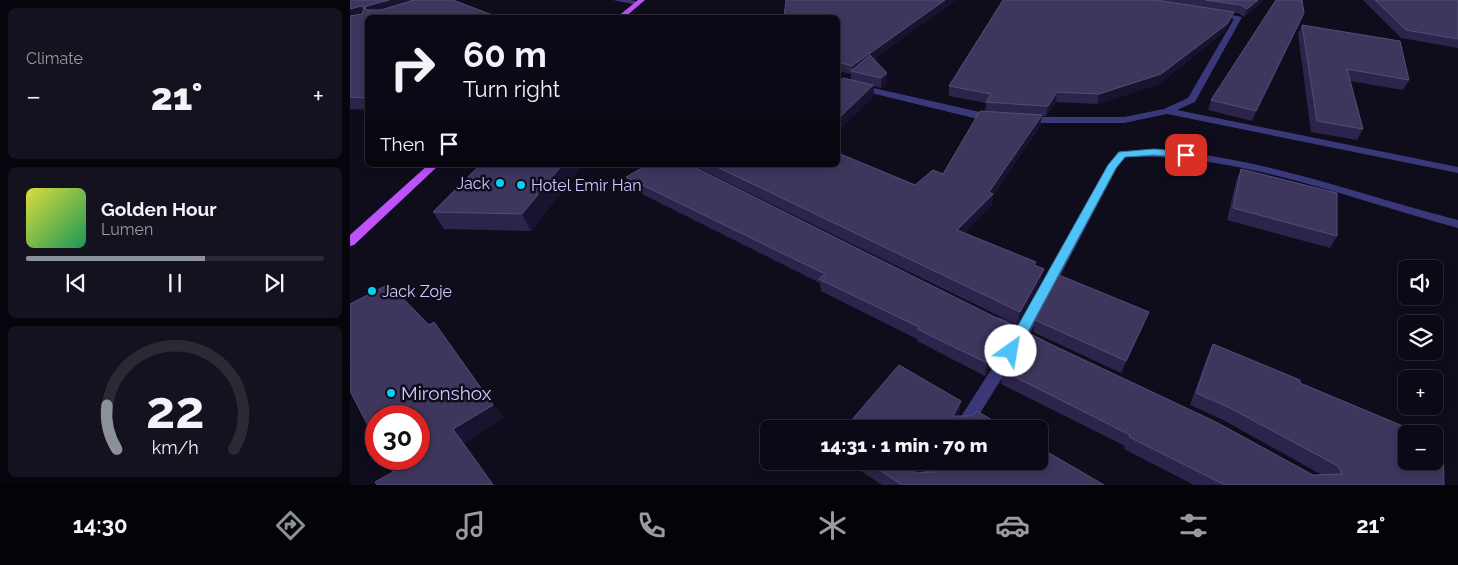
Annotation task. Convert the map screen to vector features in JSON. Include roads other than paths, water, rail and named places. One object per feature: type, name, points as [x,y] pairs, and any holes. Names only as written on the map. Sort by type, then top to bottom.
[{"type":"main road","points":[[623,15],[640,2]]},
{"type":"main road","points":[[350,242],[432,167]]},
{"type":"street","points":[[616,0],[640,2]]},
{"type":"street","points":[[840,83],[982,117],[1041,122],[1124,120],[1153,115],[1192,100],[1238,17],[1211,13]]},
{"type":"street","points":[[1167,111],[1458,170]]},
{"type":"street","points":[[967,420],[1021,335],[1112,167],[1122,154],[1154,152],[1228,160],[1273,169],[1458,224]]},
{"type":"street","points":[[986,318],[1057,352]]},
{"type":"street","points":[[924,485],[934,470]]},
{"type":"place","name":"Jack","points":[[500,183]]},
{"type":"place","name":"Hotel Emir Han","points":[[521,185]]},
{"type":"place","name":"Jack Zoje","points":[[372,291]]},
{"type":"place","name":"Mironshox","points":[[391,393]]}]
